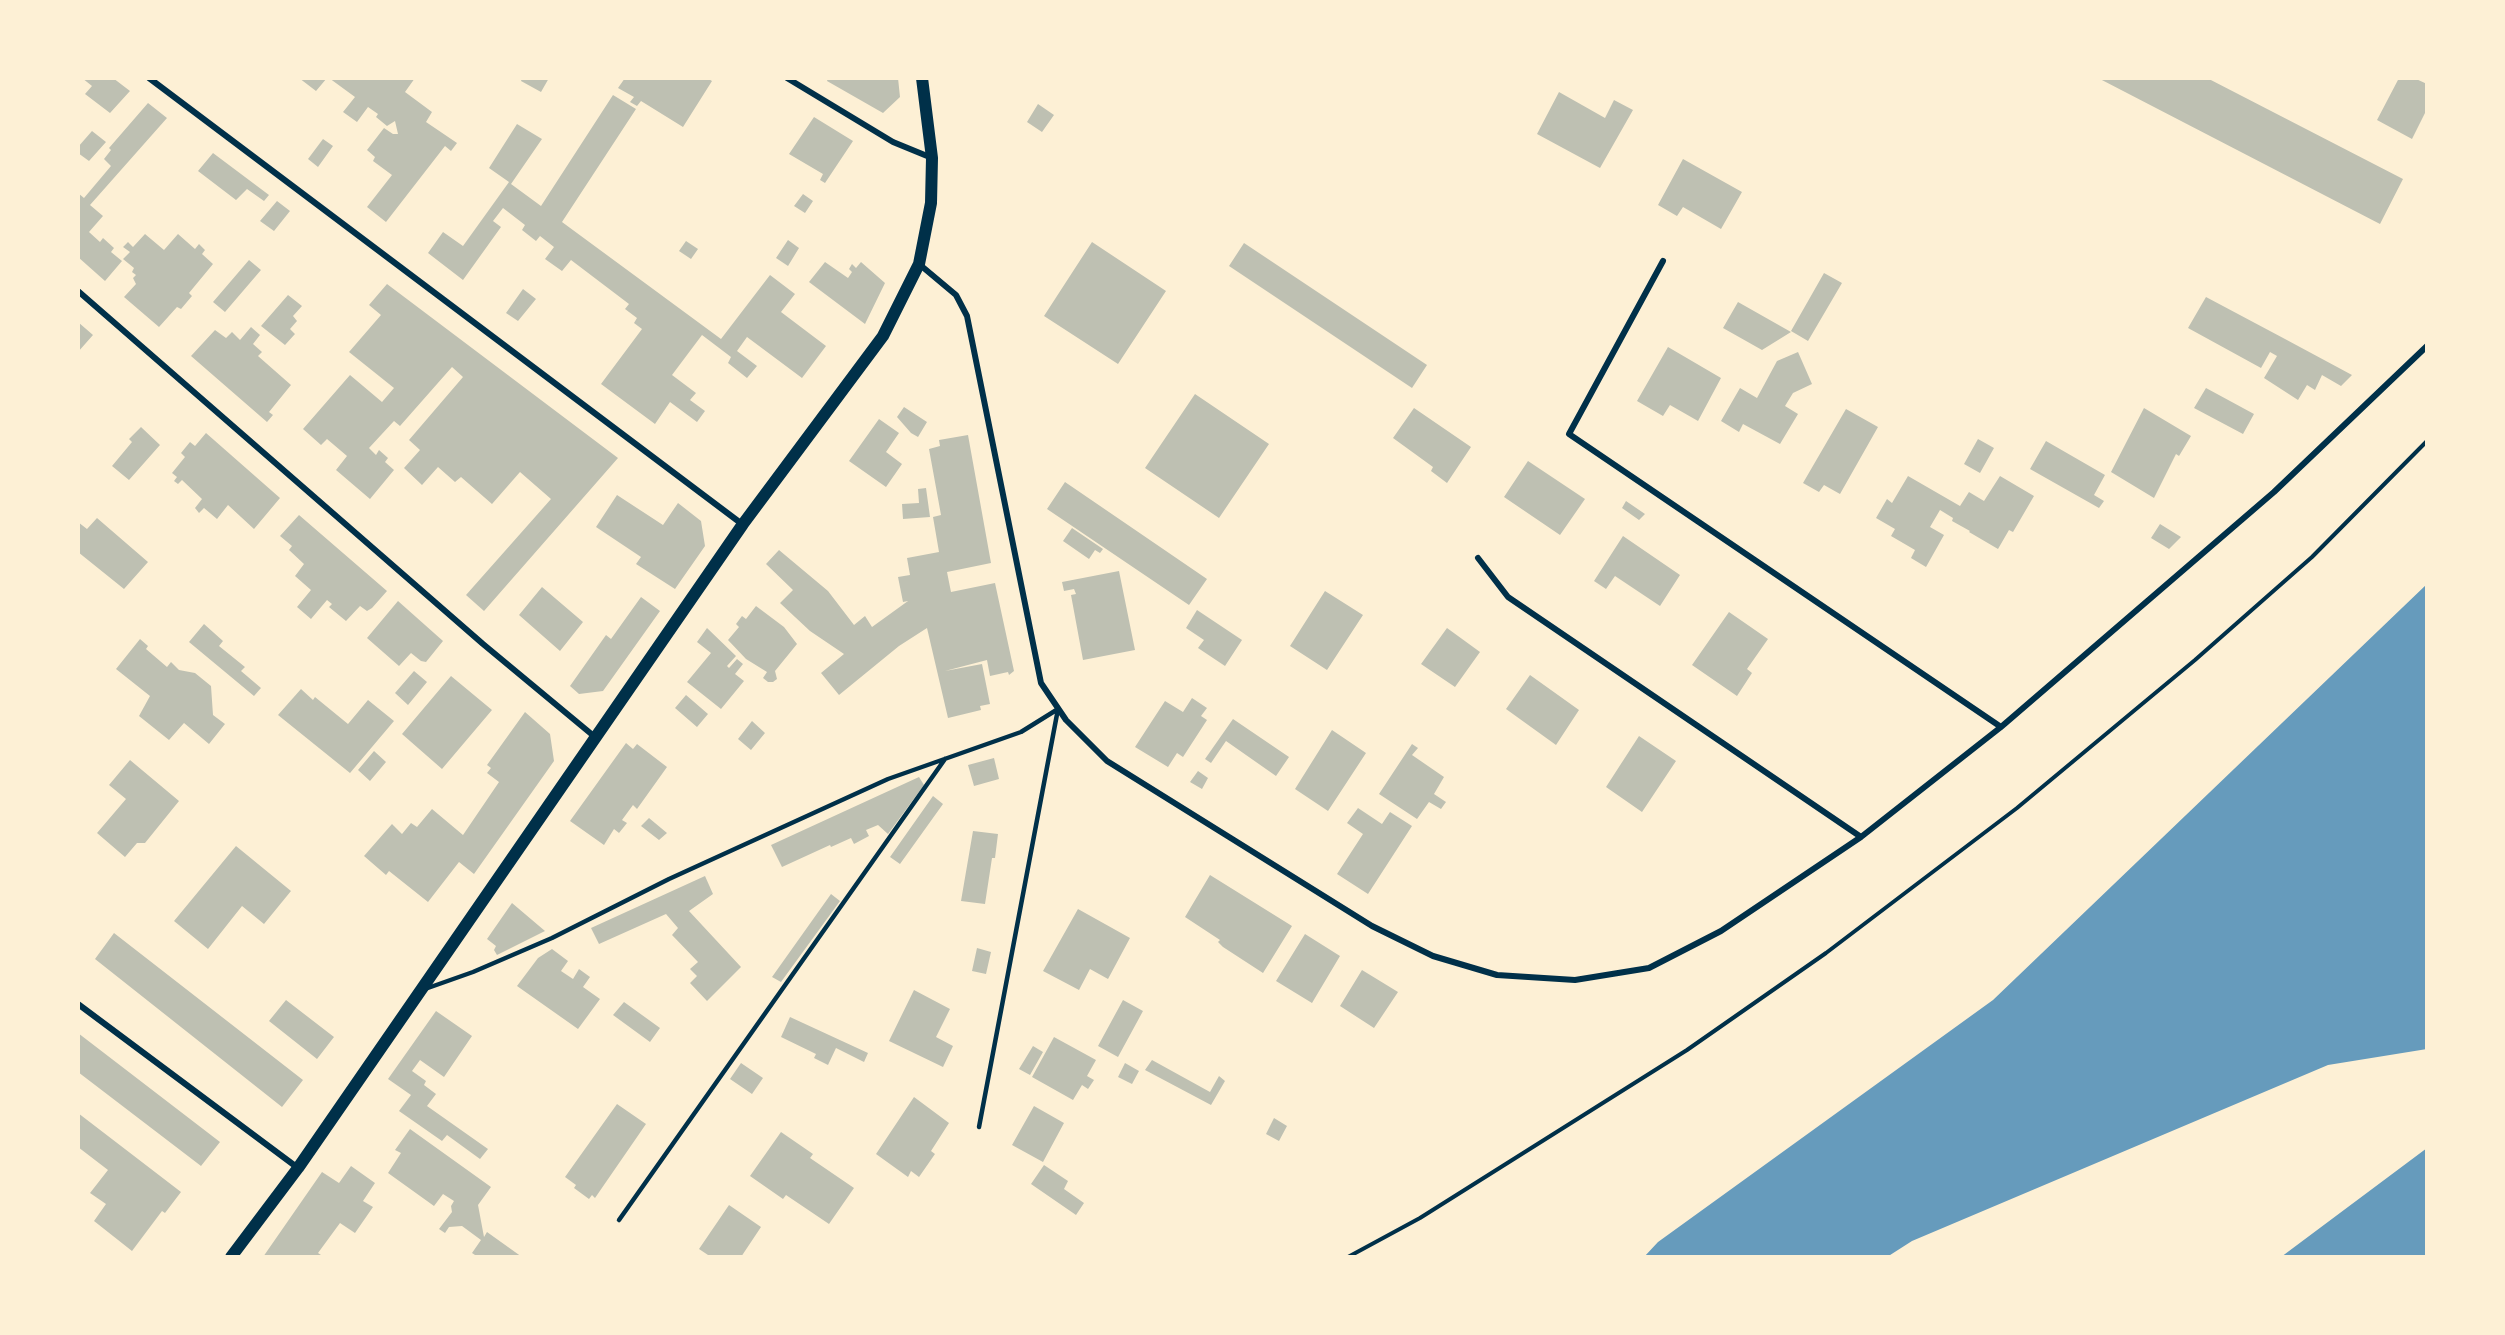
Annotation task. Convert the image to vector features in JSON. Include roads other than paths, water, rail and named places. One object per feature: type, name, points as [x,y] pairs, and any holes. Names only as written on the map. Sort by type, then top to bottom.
[{"type":"main road","points":[[231,1257],[298,1168],[743,524],[883,336],[919,264],[931,203],[932,158],[922,78]]},
{"type":"street","points":[[149,78],[743,524]]},
{"type":"street","points":[[787,78],[893,142],[932,158]]},
{"type":"street","points":[[1663,261],[1569,434],[2001,727]]},
{"type":"street","points":[[919,264],[956,295],[967,316],[1041,682],[1066,720],[1107,761],[1372,926],[1433,956],[1497,975],[1575,980],[1650,968],[1721,931],[1861,837],[2001,727],[2274,492],[2427,346]]},
{"type":"street","points":[[78,291],[483,644],[596,737]]},
{"type":"street","points":[[1478,558],[1508,597],[1861,837]]},
{"type":"street","points":[[78,1004],[298,1168]]},
{"type":"lane","points":[[421,990],[473,972],[552,938],[669,879],[867,789],[1021,732],[1058,709]]},
{"type":"lane","points":[[980,1127],[1058,709]]},
{"type":"lane","points":[[619,1220],[945,759]]},
{"type":"water","points":[[2427,584],[2427,1049],[2328,1065],[1912,1241],[1887,1257],[1644,1257],[1658,1242],[1993,1000]]},
{"type":"water","points":[[2427,1148],[2427,1257],[2281,1257]]}]
